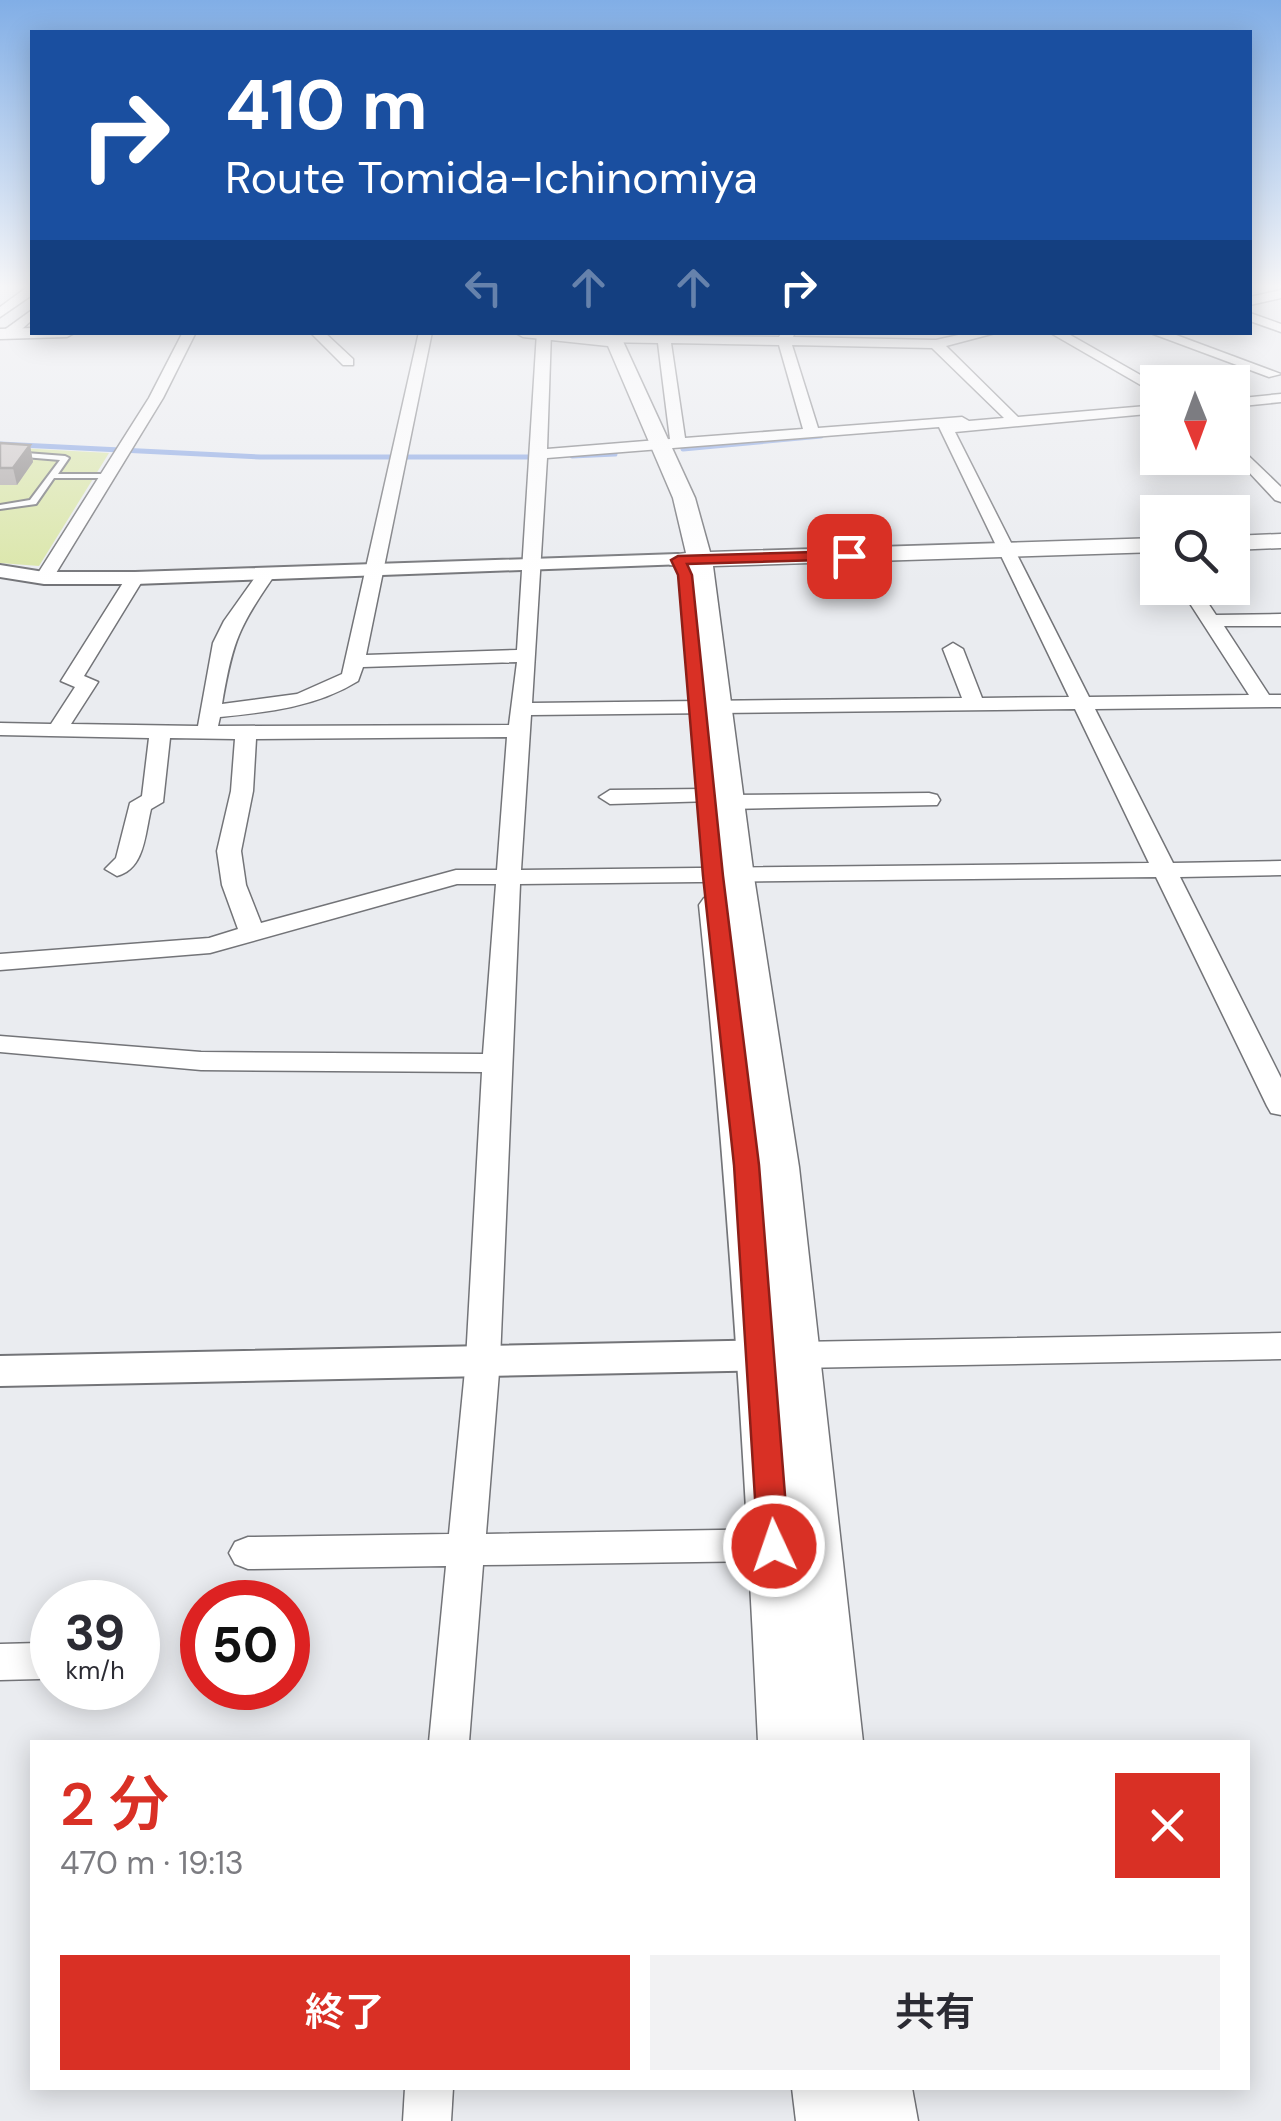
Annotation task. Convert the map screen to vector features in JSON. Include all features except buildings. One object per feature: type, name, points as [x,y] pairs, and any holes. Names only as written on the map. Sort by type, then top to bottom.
[{"type":"main road","points":[[640,387],[670,446],[684,498],[725,876],[779,1167],[774,1546],[786,1740]]},
{"type":"main road","points":[[624,421],[646,471]]},
{"type":"main road","points":[[664,515],[689,560]]},
{"type":"main road","points":[[1250,542],[1281,541]]},
{"type":"main road","points":[[689,560],[1140,546]]},
{"type":"main road","points":[[779,1355],[836,1740]]},
{"type":"main road","points":[[825,2090],[829,2121]]},
{"type":"main road","points":[[880,2090],[885,2121]]},
{"type":"street","points":[[44,578],[158,387]]},
{"type":"street","points":[[3,735],[58,730],[160,732],[312,696],[351,677],[414,387]]},
{"type":"street","points":[[449,1740],[482,1360],[496,1063],[528,656],[542,387]]},
{"type":"street","points":[[667,387],[670,446]]},
{"type":"street","points":[[799,387],[812,434]]},
{"type":"street","points":[[980,387],[1010,417]]},
{"type":"street","points":[[1250,399],[1281,396]]},
{"type":"street","points":[[539,456],[1140,407]]},
{"type":"street","points":[[1140,408],[946,428],[1082,703],[1273,1073],[1281,1106]]},
{"type":"street","points":[[1250,463],[1281,497]]},
{"type":"street","points":[[0,572],[44,578],[135,578],[689,560]]},
{"type":"street","points":[[209,722],[223,643],[232,621],[267,574]]},
{"type":"street","points":[[58,730],[88,682],[71,681],[135,578]]},
{"type":"street","points":[[1199,605],[1272,701]]},
{"type":"street","points":[[1210,621],[1281,620]]},
{"type":"street","points":[[953,648],[974,704]]},
{"type":"street","points":[[357,661],[528,656]]},
{"type":"street","points":[[209,722],[246,733],[706,707],[1272,701]]},
{"type":"street","points":[[118,868],[127,861],[141,803],[152,802],[160,732]]},
{"type":"street","points":[[246,733],[242,791],[229,851],[234,885],[253,936]]},
{"type":"street","points":[[610,797],[928,800]]},
{"type":"street","points":[[0,962],[210,946],[456,877],[1281,868]]},
{"type":"street","points":[[0,1044],[200,1061],[496,1063]]},
{"type":"street","points":[[0,1371],[1281,1346]]},
{"type":"street","points":[[248,1553],[774,1546]]},
{"type":"street","points":[[0,1662],[30,1661]]},
{"type":"street","points":[[427,2121],[429,2090]]},
{"type":"lane","points":[[0,454],[65,458],[32,502],[0,506]]},
{"type":"lane","points":[[53,476],[105,476]]},
{"type":"green space","points":[[0,447],[109,453],[39,566],[0,563]]},
{"type":"waterway","points":[[683,449],[821,436]]},
{"type":"waterway","points":[[0,444],[260,457],[537,457]]},
{"type":"waterway","points":[[572,456],[615,454]]},
{"type":"route","points":[[774,1546],[746,1165],[713,876],[685,575],[678,560],[849,556]]}]
